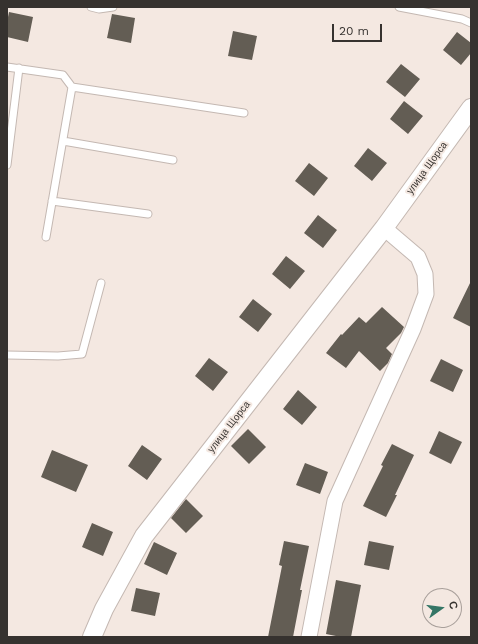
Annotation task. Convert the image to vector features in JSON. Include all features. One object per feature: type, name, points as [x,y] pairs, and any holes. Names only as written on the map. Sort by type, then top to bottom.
[{"type":"street","name":"улица Щорса","points":[[92,637],[104,610],[144,536],[384,228],[471,108]]},
{"type":"street","points":[[309,637],[335,501],[413,329],[426,294],[425,274],[418,257],[384,228]]},
{"type":"lane","points":[[91,7],[99,9],[114,7]]},
{"type":"lane","points":[[399,7],[462,19],[471,23]]},
{"type":"lane","points":[[7,67],[63,75],[72,87],[244,113]]},
{"type":"lane","points":[[7,165],[19,68]]},
{"type":"lane","points":[[46,238],[72,87]]},
{"type":"lane","points":[[63,141],[173,160]]},
{"type":"lane","points":[[52,201],[148,214]]},
{"type":"lane","points":[[7,355],[58,356],[82,354],[101,283]]},
{"type":"building","points":[[9,12],[33,17],[28,42],[7,37]]},
{"type":"building","points":[[112,14],[135,18],[131,43],[107,38]]},
{"type":"building","points":[[233,31],[257,36],[252,60],[228,56]]},
{"type":"building","points":[[457,32],[471,43],[471,53],[461,65],[443,50]]},
{"type":"building","points":[[401,64],[420,79],[405,97],[386,82]]},
{"type":"building","points":[[404,101],[423,116],[408,134],[390,119]]},
{"type":"building","points":[[368,148],[387,163],[372,181],[354,166]]},
{"type":"building","points":[[309,163],[328,178],[314,196],[295,181]]},
{"type":"building","points":[[318,215],[337,230],[323,248],[304,233]]},
{"type":"building","points":[[286,256],[305,271],[290,289],[272,274]]},
{"type":"building","points":[[471,281],[471,327],[453,318]]},
{"type":"building","points":[[253,299],[272,314],[258,332],[239,317]]},
{"type":"building","points":[[382,307],[404,327],[401,333],[386,348],[392,354],[388,363],[380,371],[359,351],[346,368],[326,353],[341,334],[342,335],[359,317],[366,323]]},
{"type":"building","points":[[209,358],[228,372],[213,391],[195,376]]},
{"type":"building","points":[[441,359],[463,370],[453,392],[430,381]]},
{"type":"building","points":[[298,390],[317,407],[302,425],[283,409]]},
{"type":"building","points":[[248,429],[266,447],[249,464],[231,446]]},
{"type":"building","points":[[439,431],[462,442],[451,464],[429,453]]},
{"type":"building","points":[[392,444],[414,455],[386,517],[363,506]]},
{"type":"building","points":[[142,445],[162,459],[147,480],[128,466]]},
{"type":"building","points":[[52,450],[88,465],[76,492],[41,477]]},
{"type":"building","points":[[305,463],[328,472],[320,494],[296,485]]},
{"type":"building","points":[[186,499],[203,516],[186,533],[171,518]]},
{"type":"building","points":[[92,523],[113,532],[103,556],[82,547]]},
{"type":"building","points":[[284,541],[309,546],[300,590],[302,590],[293,637],[268,637],[282,566],[279,565]]},
{"type":"building","points":[[369,541],[394,546],[389,570],[364,565]]},
{"type":"building","points":[[154,542],[177,553],[167,575],[144,564]]},
{"type":"building","points":[[336,580],[361,585],[351,637],[326,634]]},
{"type":"building","points":[[136,588],[160,593],[155,616],[131,611]]}]
